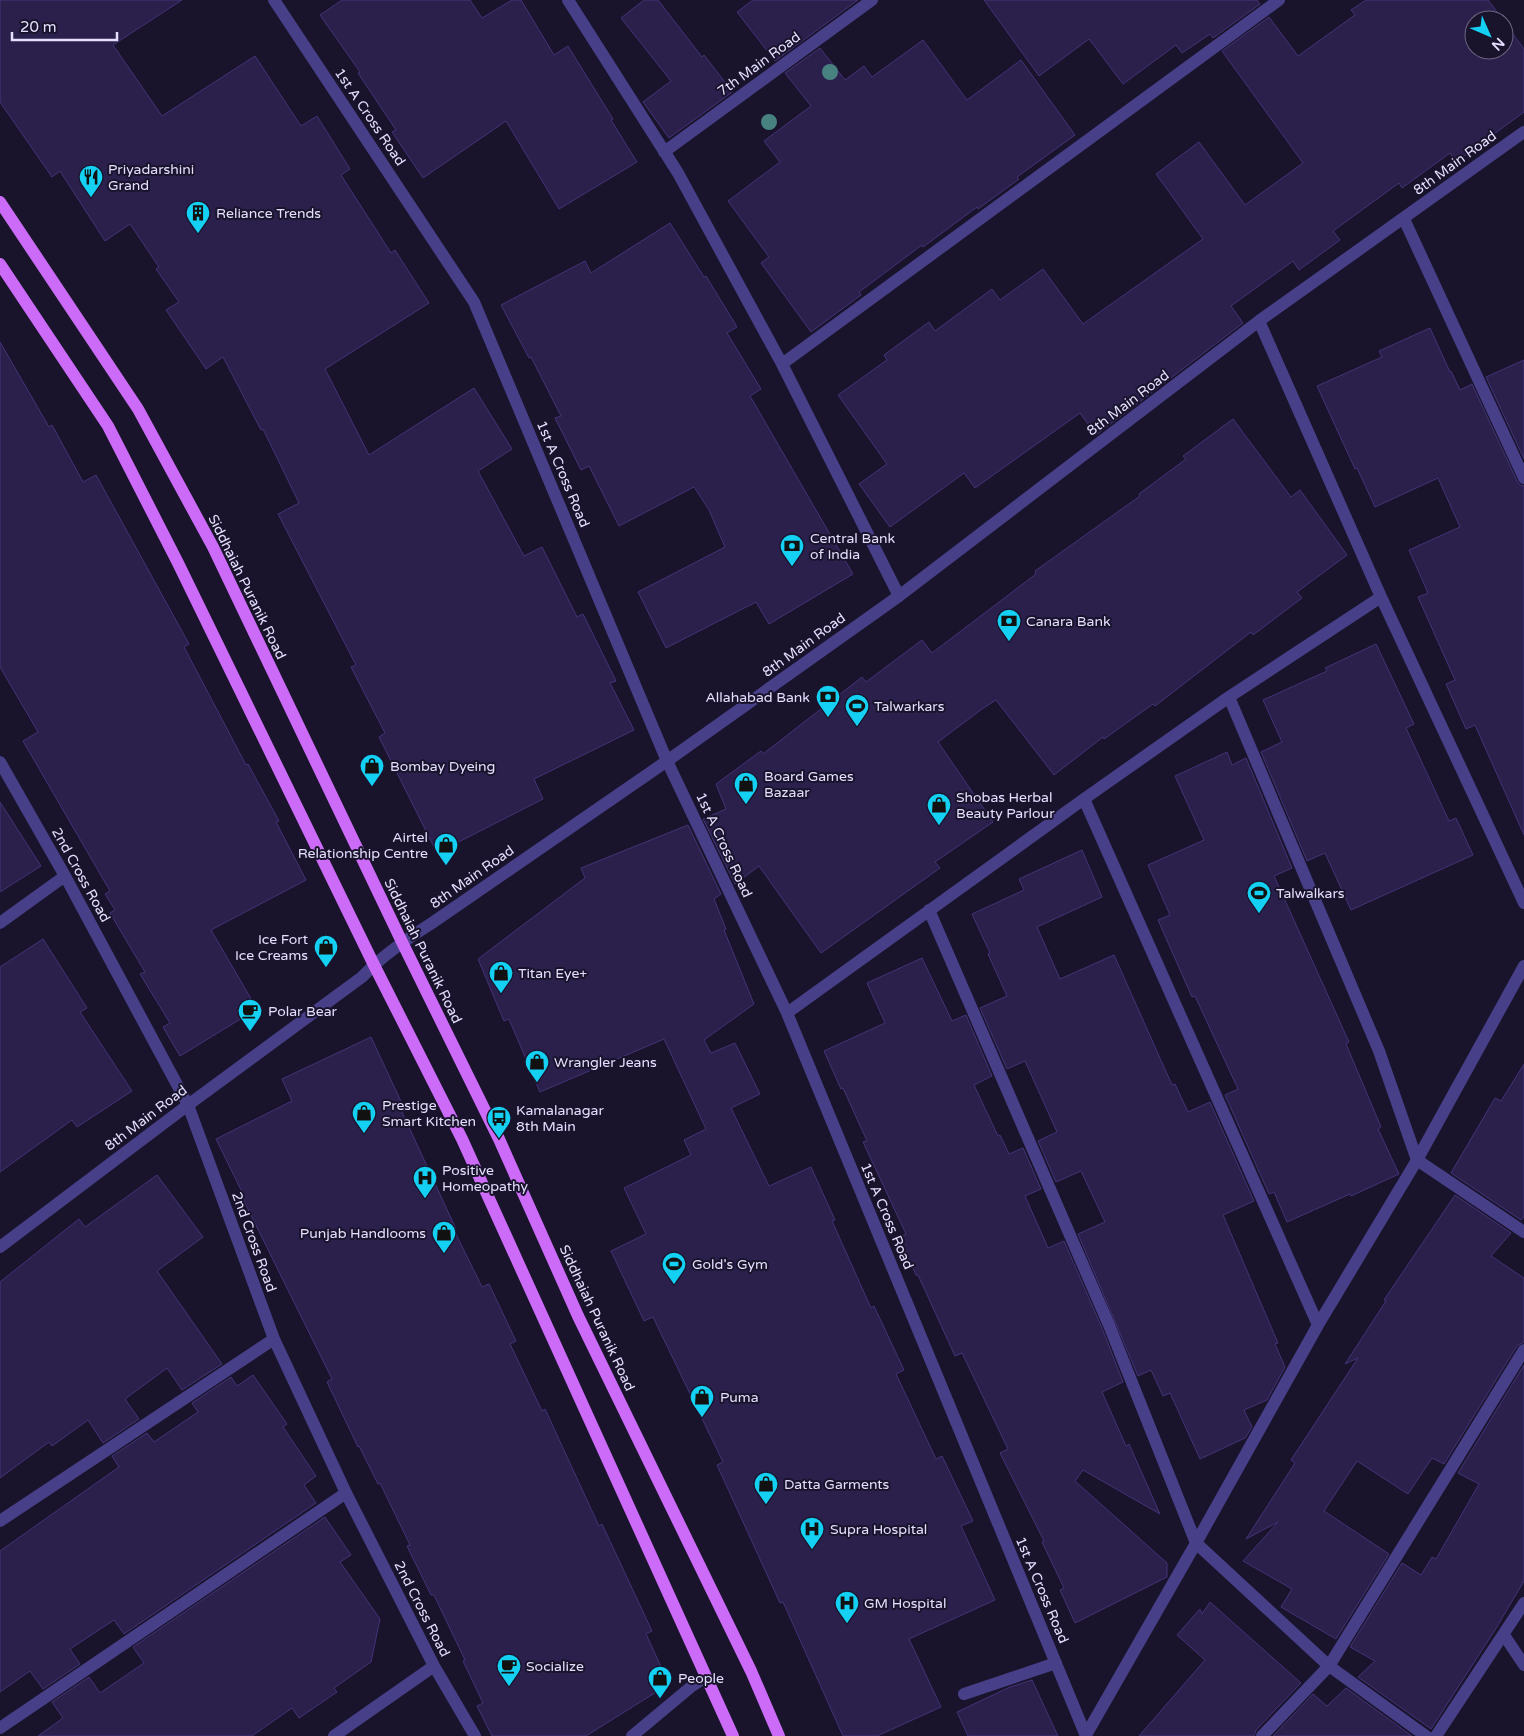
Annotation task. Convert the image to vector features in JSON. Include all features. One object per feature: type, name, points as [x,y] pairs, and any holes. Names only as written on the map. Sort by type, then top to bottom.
[{"type":"main road","name":"Siddhaiah Puranik Road","points":[[0,202],[138,409],[213,548],[402,942],[499,1139],[578,1316],[751,1671],[779,1736]]},
{"type":"main road","points":[[0,264],[108,426],[178,563],[374,965],[462,1139],[733,1736]]},
{"type":"street","name":"1st A Cross Road","points":[[274,0],[474,302],[668,761],[787,1013],[1086,1735]]},
{"type":"street","points":[[568,0],[678,173],[782,364],[899,596]]},
{"type":"street","name":"7th Main Road","points":[[664,152],[872,0]]},
{"type":"street","points":[[782,364],[1279,0]]},
{"type":"street","name":"8th Main Road","points":[[0,1247],[362,977],[402,942],[440,918],[668,761],[899,596],[1259,321],[1524,132]]},
{"type":"street","points":[[1404,219],[1524,478]]},
{"type":"street","points":[[1259,321],[1381,597],[1524,903]]},
{"type":"street","points":[[787,1013],[1229,697],[1381,597]]},
{"type":"street","points":[[1229,697],[1379,1051],[1417,1160],[1522,1225]]},
{"type":"street","name":"2nd Cross Road","points":[[0,762],[65,876],[188,1105],[274,1339],[346,1494],[434,1666],[475,1736]]},
{"type":"street","points":[[1084,799],[1318,1325]]},
{"type":"street","points":[[0,923],[65,876]]},
{"type":"street","points":[[929,910],[1109,1324],[1196,1543],[1329,1666],[1426,1736]]},
{"type":"street","points":[[1086,1735],[1318,1325],[1417,1160],[1524,966]]},
{"type":"street","points":[[0,1521],[274,1339]]},
{"type":"street","points":[[1262,1736],[1329,1666],[1524,1350]]},
{"type":"street","points":[[0,1728],[346,1494]]},
{"type":"street","points":[[1436,1736],[1524,1603]]},
{"type":"street","points":[[1504,1635],[1524,1665]]},
{"type":"street","points":[[964,1694],[1056,1663]]},
{"type":"street","points":[[334,1736],[434,1666]]},
{"type":"street","points":[[632,1736],[692,1686],[706,1677]]},
{"type":"building","points":[[0,0],[182,0],[113,45],[162,116],[255,56],[301,126],[317,116],[350,169],[341,175],[391,253],[395,250],[429,303],[325,369],[369,455],[474,388],[512,449],[478,471],[524,556],[542,547],[577,617],[583,614],[616,681],[610,683],[634,730],[534,779],[543,799],[437,853],[379,737],[385,733],[351,667],[356,665],[278,514],[299,503],[263,429],[261,430],[223,357],[206,369],[166,310],[179,302],[156,269],[159,267],[130,224],[105,241],[60,171],[52,177],[0,102]]},
{"type":"building","points":[[342,0],[470,0],[482,18],[512,0],[521,0],[554,55],[568,46],[637,162],[559,209],[506,121],[423,178],[392,132],[396,130],[358,73],[360,72],[320,15]]},
{"type":"building","points":[[644,0],[658,0],[702,57],[704,55],[731,90],[731,93],[669,138],[643,102],[671,81],[621,18]]},
{"type":"building","points":[[753,0],[858,0],[775,61],[737,12]]},
{"type":"building","points":[[984,0],[1257,0],[1260,4],[1213,38],[1210,34],[1182,53],[1176,45],[1123,84],[1089,39],[1039,76]]},
{"type":"building","points":[[1366,0],[1488,0],[1496,10],[1464,10],[1464,60],[1514,60],[1514,36],[1524,49],[1524,112],[1456,162],[1450,153],[1402,188],[1399,183],[1333,231],[1340,240],[1299,270],[1293,261],[1231,306],[1243,323],[1096,435],[1080,413],[975,488],[964,473],[890,527],[859,484],[887,464],[838,395],[887,360],[884,355],[929,322],[935,331],[992,289],[1000,300],[1043,269],[1083,324],[1203,239],[1156,174],[1199,142],[1245,205],[1303,163],[1222,51],[1269,17],[1298,56],[1355,15],[1351,10]]},
{"type":"building","points":[[923,40],[967,100],[1021,60],[1075,135],[1017,177],[1019,179],[978,209],[977,207],[923,247],[922,245],[859,292],[861,295],[811,332],[761,263],[769,257],[728,201],[780,162],[764,141],[811,106],[785,73],[820,48],[845,80],[864,66],[872,77]]},
{"type":"building","points":[[670,223],[704,277],[706,276],[737,327],[727,333],[761,389],[750,396],[853,574],[769,624],[756,602],[666,648],[638,592],[725,547],[709,510],[694,487],[619,526],[589,466],[581,470],[555,418],[561,416],[531,357],[529,358],[501,305],[585,261],[591,273]]},
{"type":"building","points":[[1430,328],[1460,390],[1472,384],[1517,481],[1520,485],[1524,486],[1524,835],[1475,725],[1466,729],[1446,684],[1455,680],[1418,597],[1428,593],[1409,550],[1460,527],[1438,478],[1375,507],[1357,468],[1355,469],[1317,386],[1382,357],[1379,351]]},
{"type":"building","points":[[0,342],[49,427],[52,425],[83,482],[96,475],[189,644],[184,647],[246,765],[248,764],[279,821],[276,822],[306,880],[211,930],[257,1009],[180,1056],[163,1027],[170,1023],[140,974],[145,972],[110,913],[115,910],[105,894],[110,891],[23,741],[38,732],[0,667]]},
{"type":"building","points":[[1524,360],[1524,459],[1486,377]]},
{"type":"building","points":[[1233,419],[1291,497],[1300,490],[1347,555],[1297,592],[1302,598],[1253,635],[1251,632],[1155,706],[1153,704],[1104,739],[1103,737],[1054,775],[996,700],[982,709],[938,742],[993,822],[935,862],[940,868],[821,953],[759,866],[735,884],[703,819],[726,809],[716,784],[761,751],[763,754],[862,677],[866,682],[922,640],[932,653],[1036,574],[1035,571],[1140,496],[1139,494],[1186,459],[1183,456]]},
{"type":"building","points":[[1376,644],[1414,724],[1406,728],[1449,821],[1456,818],[1473,855],[1351,910],[1325,853],[1307,861],[1261,752],[1282,742],[1263,700],[1327,671],[1325,668]]},
{"type":"building","points":[[1227,752],[1232,765],[1246,758],[1292,868],[1274,876],[1349,1042],[1346,1044],[1381,1127],[1378,1129],[1399,1174],[1287,1222],[1274,1192],[1269,1194],[1225,1095],[1238,1089],[1195,996],[1192,997],[1158,920],[1170,915],[1148,865],[1204,840],[1175,776]]},
{"type":"building","points":[[0,802],[41,866],[0,892]]},
{"type":"building","points":[[688,825],[721,894],[714,899],[726,929],[724,930],[754,1004],[704,1040],[711,1053],[735,1043],[760,1094],[731,1108],[769,1186],[811,1167],[835,1220],[832,1221],[871,1308],[874,1306],[904,1370],[896,1374],[936,1459],[942,1456],[973,1521],[961,1526],[995,1600],[909,1639],[941,1707],[877,1736],[843,1736],[783,1602],[780,1603],[717,1465],[723,1462],[653,1317],[644,1321],[611,1251],[646,1234],[624,1188],[691,1155],[684,1140],[706,1129],[664,1039],[540,1092],[509,1019],[504,1021],[478,959],[585,878],[581,868]]},
{"type":"building","points":[[1082,850],[1102,897],[1037,927],[1060,979],[1114,955],[1172,1085],[1175,1084],[1188,1112],[1210,1102],[1254,1201],[1223,1215],[1278,1343],[1275,1344],[1285,1367],[1267,1400],[1244,1410],[1252,1427],[1245,1438],[1200,1459],[1170,1393],[1163,1396],[1151,1370],[1138,1376],[1078,1234],[1105,1222],[1081,1171],[1056,1182],[1038,1141],[1057,1132],[1025,1061],[1007,1069],[980,1008],[1007,996],[972,914],[1024,890],[1019,879]]},
{"type":"building","points":[[43,939],[87,1008],[80,1012],[132,1091],[77,1127],[72,1120],[0,1172],[0,967]]},
{"type":"building","points":[[922,958],[952,1021],[966,1015],[992,1076],[974,1085],[998,1136],[1000,1135],[1009,1154],[1023,1148],[1041,1189],[1025,1196],[1048,1248],[1064,1241],[1102,1328],[1123,1382],[1102,1392],[1126,1446],[1129,1444],[1160,1514],[1083,1470],[1075,1481],[1167,1563],[1167,1577],[1075,1623],[1060,1590],[1064,1588],[1042,1542],[1044,1541],[1000,1453],[1008,1449],[962,1353],[955,1356],[918,1275],[916,1275],[899,1237],[906,1234],[863,1142],[867,1141],[824,1051],[885,1023],[867,983]]},
{"type":"building","points":[[371,1037],[405,1110],[402,1112],[456,1229],[454,1230],[482,1287],[489,1284],[516,1341],[510,1344],[542,1411],[545,1409],[599,1526],[602,1524],[652,1631],[646,1634],[669,1684],[586,1736],[492,1736],[477,1706],[483,1703],[463,1661],[465,1660],[434,1595],[431,1595],[407,1546],[410,1545],[380,1483],[378,1484],[358,1447],[327,1382],[332,1379],[242,1197],[244,1196],[216,1139],[292,1101],[282,1079]]},
{"type":"building","points":[[1524,1064],[1524,1217],[1521,1220],[1451,1173],[1495,1098],[1501,1101]]},
{"type":"building","points":[[157,1175],[203,1237],[157,1271],[222,1364],[182,1390],[167,1368],[125,1399],[139,1419],[103,1443],[88,1420],[52,1446],[49,1442],[0,1478],[0,1282],[79,1219],[85,1227]]},
{"type":"building","points":[[1455,1195],[1511,1233],[1491,1256],[1524,1278],[1524,1342],[1517,1346],[1444,1464],[1432,1458],[1408,1494],[1357,1461],[1324,1511],[1389,1554],[1336,1639],[1281,1607],[1292,1589],[1243,1561],[1278,1522],[1246,1539],[1295,1463],[1291,1460],[1358,1358],[1345,1364],[1386,1301],[1384,1300]]},
{"type":"building","points":[[1524,1365],[1524,1581],[1495,1630],[1431,1729],[1358,1677],[1375,1661],[1350,1647],[1402,1563],[1421,1575],[1432,1557],[1436,1559],[1479,1484],[1458,1473]]},
{"type":"building","points":[[253,1375],[287,1424],[283,1427],[316,1476],[304,1485],[316,1503],[124,1634],[114,1620],[70,1649],[80,1664],[43,1689],[30,1671],[0,1692],[0,1551],[119,1467],[112,1456],[147,1433],[154,1442],[198,1412],[192,1403],[231,1377],[237,1386]]},
{"type":"building","points":[[325,1517],[351,1555],[340,1562],[380,1619],[371,1662],[334,1688],[337,1692],[299,1718],[292,1708],[252,1736],[38,1736],[63,1718],[52,1702],[89,1677],[100,1693],[144,1663],[133,1647]]},
{"type":"building","points":[[1210,1602],[1301,1683],[1256,1730],[1254,1736],[1139,1736],[1205,1660],[1177,1635],[1200,1609],[1202,1614]]},
{"type":"building","points":[[1032,1680],[1058,1736],[968,1736],[957,1712],[1010,1687]]},
{"type":"building","points":[[1346,1688],[1412,1736],[1273,1736],[1313,1694],[1327,1706]]},
{"type":"place","name":"Priyadarshini Grand","points":[[91,198]]},
{"type":"place","name":"Reliance Trends","points":[[198,234]]},
{"type":"place","name":"Central Bank of India","points":[[792,567]]},
{"type":"place","name":"Canara Bank","points":[[1009,642]]},
{"type":"place","name":"Allahabad Bank","points":[[828,718]]},
{"type":"place","name":"Talwarkars","points":[[857,727]]},
{"type":"place","name":"Bombay Dyeing","points":[[372,787]]},
{"type":"place","name":"Board Games Bazaar","points":[[746,805]]},
{"type":"place","name":"Shobas Herbal Beauty Parlour","points":[[939,826]]},
{"type":"place","name":"Airtel Relationship Centre","points":[[446,866]]},
{"type":"place","name":"Talwalkars","points":[[1259,914]]},
{"type":"place","name":"Ice Fort Ice Creams","points":[[326,968]]},
{"type":"place","name":"Titan Eye+","points":[[501,994]]},
{"type":"place","name":"Polar Bear","points":[[250,1032]]},
{"type":"place","name":"Wrangler Jeans","points":[[537,1083]]},
{"type":"place","name":"Prestige Smart Kitchen","points":[[364,1134]]},
{"type":"place","name":"Kamalanagar 8th Main","points":[[499,1139]]},
{"type":"place","name":"Positive Homeopathy","points":[[425,1199]]},
{"type":"place","name":"Punjab Handlooms","points":[[444,1254]]},
{"type":"place","name":"Gold's Gym","points":[[674,1285]]},
{"type":"place","name":"Puma","points":[[702,1418]]},
{"type":"place","name":"Datta Garments","points":[[766,1505]]},
{"type":"place","name":"Supra Hospital","points":[[812,1550]]},
{"type":"place","name":"GM Hospital","points":[[847,1624]]},
{"type":"place","name":"Socialize","points":[[509,1687]]},
{"type":"place","name":"People","points":[[660,1699]]}]
